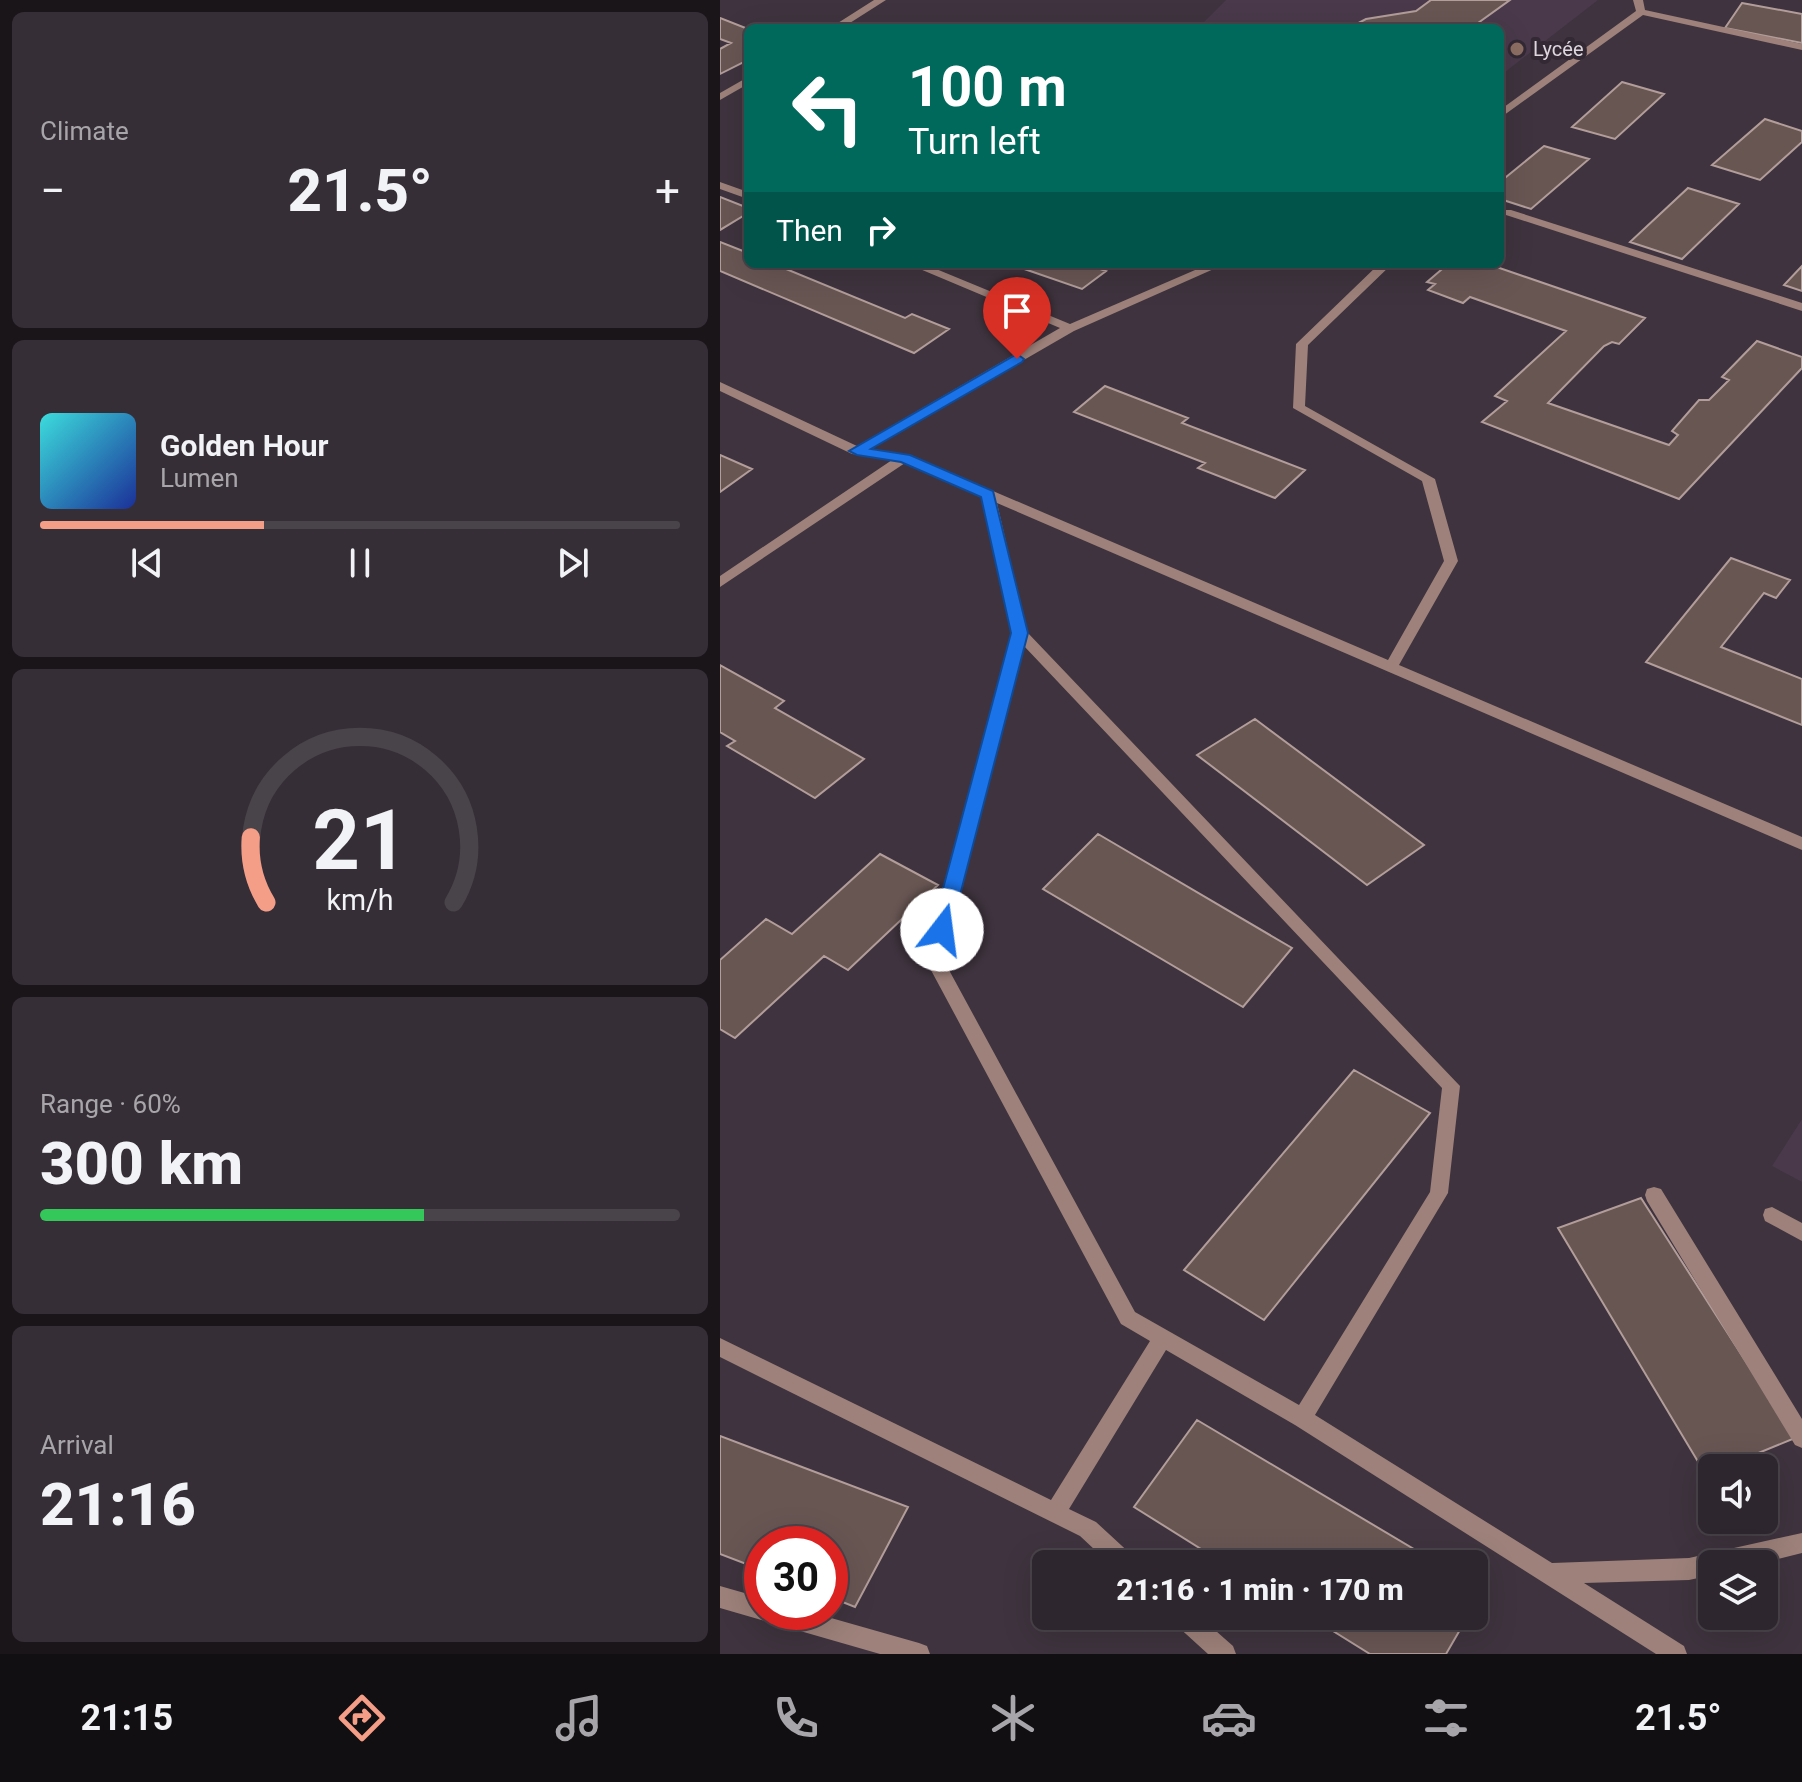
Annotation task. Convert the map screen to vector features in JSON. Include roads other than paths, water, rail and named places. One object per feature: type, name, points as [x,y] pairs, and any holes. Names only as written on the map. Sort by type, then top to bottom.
[{"type":"street","points":[[842,24],[881,0]]},
{"type":"street","points":[[1638,0],[1641,12]]},
{"type":"street","points":[[1504,112],[1641,12],[1802,47]]},
{"type":"street","points":[[720,97],[744,82]]},
{"type":"street","points":[[720,185],[744,194]]},
{"type":"street","points":[[1504,212],[1802,307]]},
{"type":"street","points":[[924,268],[1070,328]]},
{"type":"street","points":[[857,451],[1070,328],[1210,268]]},
{"type":"street","points":[[1382,268],[1302,344],[1299,408],[1428,479],[1451,561],[1391,667]]},
{"type":"street","points":[[720,386],[857,451],[904,458],[1802,844]]},
{"type":"street","points":[[720,583],[904,458]]},
{"type":"street","points":[[988,494],[1020,633],[934,959],[1128,1318],[1302,1418],[1676,1654]]},
{"type":"street","points":[[1020,633],[1451,1086],[1439,1193],[1302,1418]]},
{"type":"street","points":[[1654,1195],[1802,1438]]},
{"type":"street","points":[[1772,1215],[1802,1233]]},
{"type":"street","points":[[1055,1513],[1163,1338]]},
{"type":"street","points":[[720,1347],[1088,1529],[1111,1550]]},
{"type":"street","points":[[1772,1550],[1802,1543]]},
{"type":"street","points":[[1549,1574],[1698,1567]]},
{"type":"street","points":[[720,1597],[744,1604]]},
{"type":"street","points":[[835,1630],[919,1654]]},
{"type":"street","points":[[1198,1630],[1225,1654]]},
{"type":"place","name":"Lycée","points":[[1517,49]]}]
